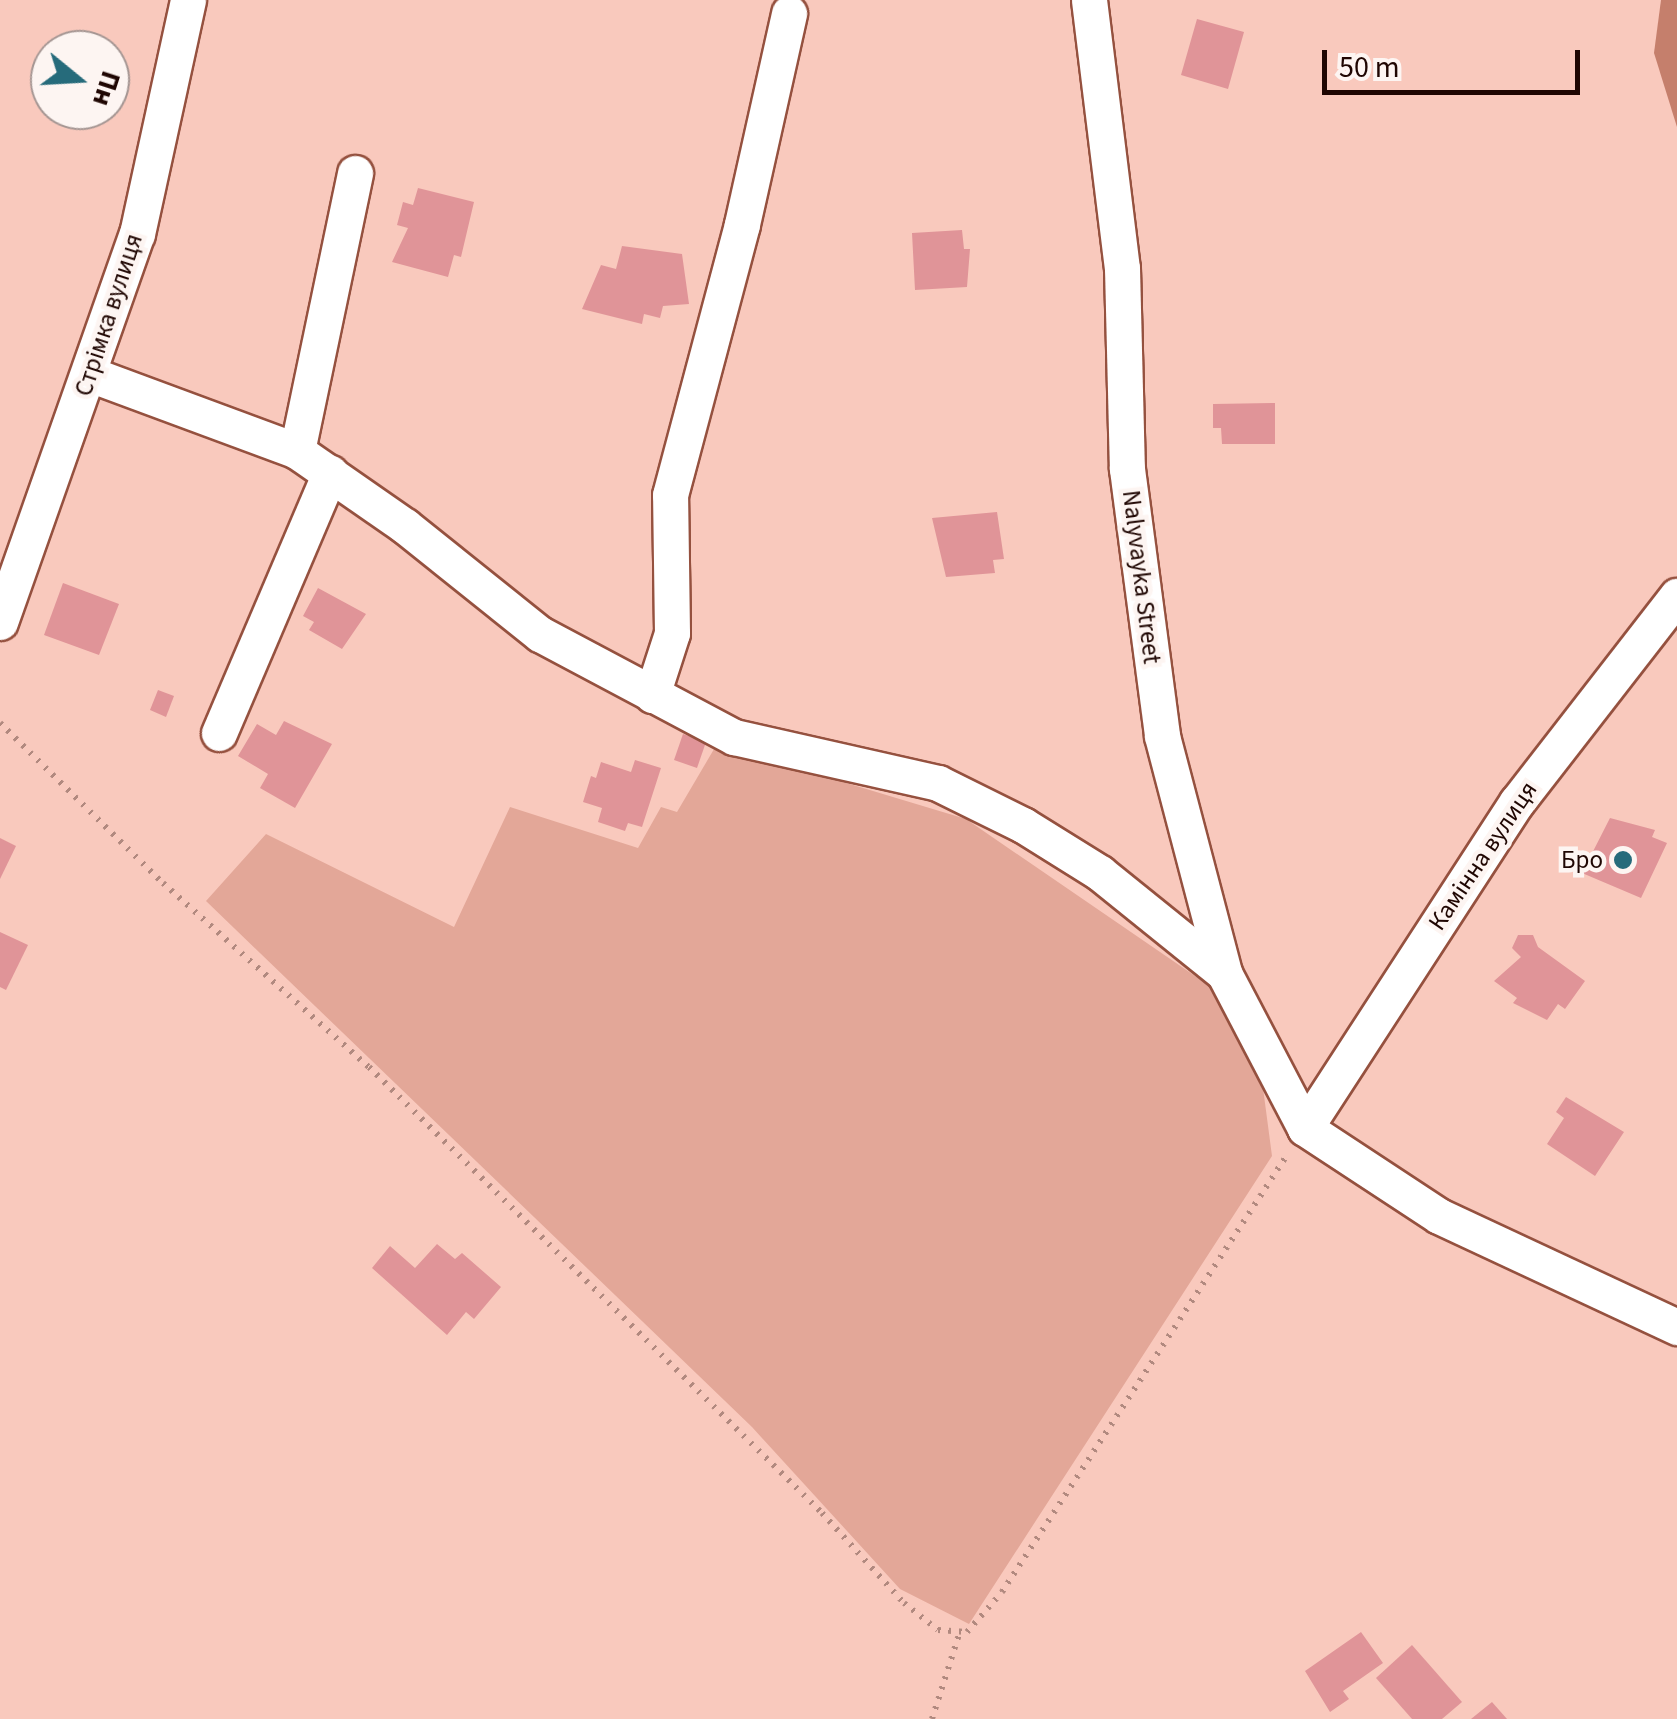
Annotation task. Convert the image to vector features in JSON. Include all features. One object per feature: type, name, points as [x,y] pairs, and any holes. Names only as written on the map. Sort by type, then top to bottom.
[{"type":"street","name":"Стрімка вулиця","points":[[0,622],[92,375],[137,234],[188,0]]},
{"type":"street","name":"Nalyvayka Street","points":[[1089,0],[1122,268],[1127,470],[1162,736],[1224,973],[1304,1128]]},
{"type":"street","points":[[652,695],[672,633],[670,494],[742,224],[788,13]]},
{"type":"street","points":[[297,451],[354,172]]},
{"type":"street","points":[[92,375],[297,451],[540,634],[652,695],[772,749],[938,783],[1100,873],[1224,973]]},
{"type":"street","points":[[219,733],[330,474]]},
{"type":"street","name":"Камінна вулиця","points":[[1304,1128],[1517,802],[1677,596]]},
{"type":"street","points":[[1304,1128],[1440,1216],[1677,1327]]},
{"type":"path","points":[[0,723],[596,1288],[904,1603],[938,1630],[967,1632],[1002,1592],[1304,1128]]},
{"type":"path","points":[[932,1719],[960,1631]]},
{"type":"shaded area","points":[[1661,0],[1677,0],[1677,127],[1654,53]]},
{"type":"shaded area","points":[[717,744],[966,819],[1214,989],[1263,1088],[1272,1156],[969,1624],[900,1589],[752,1427],[206,901],[266,834],[454,927],[510,807],[638,848],[661,807],[677,812]]},
{"type":"building","points":[[1197,19],[1244,32],[1228,89],[1181,75]]},
{"type":"building","points":[[418,188],[474,202],[461,257],[454,255],[448,277],[392,262],[408,228],[397,225],[403,202],[413,205]]},
{"type":"building","points":[[962,230],[964,249],[970,249],[967,287],[915,290],[912,233]]},
{"type":"building","points":[[622,246],[682,254],[689,304],[663,306],[660,318],[644,314],[642,324],[582,309],[601,265],[616,269]]},
{"type":"building","points":[[1275,403],[1275,444],[1222,444],[1221,428],[1213,428],[1213,404]]},
{"type":"building","points":[[997,512],[1004,559],[993,560],[995,573],[946,577],[932,518]]},
{"type":"building","points":[[63,583],[119,604],[99,655],[44,635]]},
{"type":"building","points":[[318,588],[366,614],[342,649],[309,630],[314,622],[303,616]]},
{"type":"building","points":[[158,690],[174,696],[166,717],[150,710]]},
{"type":"building","points":[[284,721],[332,744],[295,808],[260,788],[268,774],[238,756],[257,724],[276,735]]},
{"type":"building","points":[[683,734],[706,742],[697,768],[674,760]]},
{"type":"building","points":[[635,760],[661,768],[642,827],[628,823],[625,831],[598,822],[602,808],[583,802],[591,776],[596,778],[601,762],[631,772]]},
{"type":"building","name":"Бро","points":[[1610,818],[1655,830],[1652,837],[1667,843],[1641,898],[1582,873]]},
{"type":"building","points":[[0,838],[16,846],[0,879]]},
{"type":"building","points":[[0,932],[28,945],[6,990],[0,987]]},
{"type":"building","points":[[1518,935],[1533,935],[1538,947],[1585,981],[1565,1009],[1558,1004],[1547,1020],[1513,1003],[1517,998],[1494,981],[1521,957],[1512,948]]},
{"type":"building","points":[[1566,1097],[1624,1132],[1595,1176],[1547,1144],[1564,1118],[1556,1112]]},
{"type":"building","points":[[437,1244],[455,1259],[462,1253],[501,1287],[474,1319],[466,1312],[447,1335],[372,1268],[390,1246],[415,1268]]},
{"type":"building","points":[[1361,1632],[1383,1663],[1343,1691],[1349,1699],[1330,1712],[1305,1671]]},
{"type":"building","points":[[1412,1645],[1462,1702],[1442,1719],[1412,1719],[1376,1678]]},
{"type":"building","points":[[1492,1702],[1507,1719],[1471,1719]]},
{"type":"place","name":"Бро","points":[[1623,860]]}]
